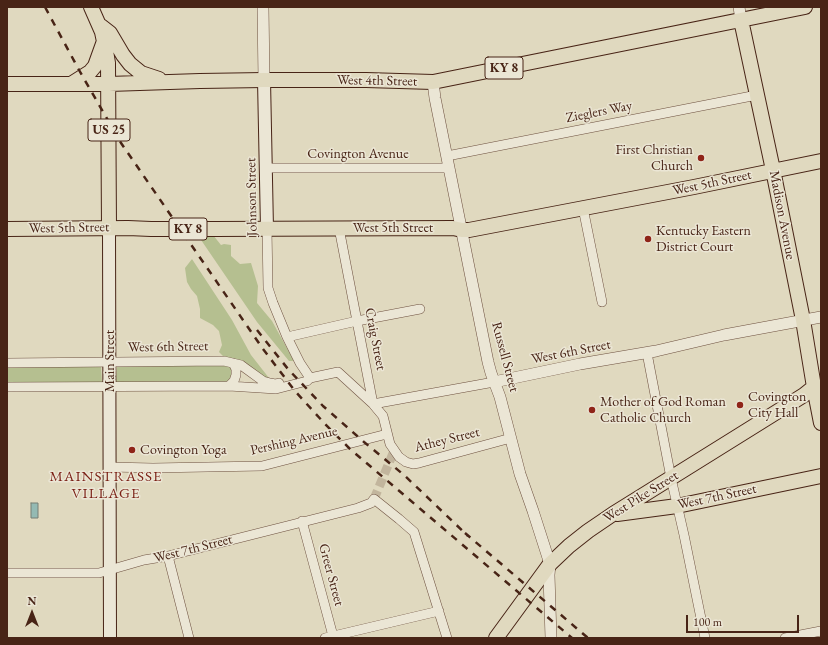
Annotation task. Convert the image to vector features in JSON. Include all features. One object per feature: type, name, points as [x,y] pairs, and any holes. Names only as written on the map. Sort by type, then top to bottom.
[{"type":"main road","name":"US 25","points":[[91,7],[104,41],[108,63],[109,84]]},
{"type":"main road","name":"KY 8","points":[[740,13],[805,7]]},
{"type":"main road","name":"West 4th Street","points":[[7,84],[109,84],[264,80],[366,80],[433,82],[740,13]]},
{"type":"main road","name":"Madison Avenue","points":[[740,13],[803,320],[816,372],[814,388],[821,423]]},
{"type":"main road","points":[[99,25],[110,33],[130,64],[141,73],[169,83]]},
{"type":"main road","points":[[70,84],[90,72],[95,66],[104,41]]},
{"type":"main road","name":"Johnson Street","points":[[264,80],[267,229]]},
{"type":"main road","name":"Main Street","points":[[109,84],[110,638]]},
{"type":"main road","name":"KY 8","points":[[773,170],[821,161]]},
{"type":"main road","name":"West 5th Street","points":[[7,229],[453,228],[469,230],[694,187],[773,170]]},
{"type":"main road","name":"West Pike Street","points":[[496,638],[550,564],[579,538],[613,514],[814,388]]},
{"type":"main road","name":"West 7th Street","points":[[613,514],[677,506],[821,476]]},
{"type":"street","name":"Johnson Street","points":[[263,7],[264,80]]},
{"type":"street","name":"Russell Street","points":[[433,82],[488,362],[500,397],[520,474],[550,564],[551,638]]},
{"type":"street","name":"Zieglers Way","points":[[447,156],[757,95]]},
{"type":"street","name":"Covington Avenue","points":[[266,168],[449,168]]},
{"type":"street","points":[[583,208],[602,302]]},
{"type":"street","name":"Craig Street","points":[[339,228],[373,404],[383,416],[390,444],[394,451]]},
{"type":"street","name":"Johnson Street","points":[[267,229],[268,288],[287,337],[300,363],[310,378]]},
{"type":"street","points":[[287,337],[357,321],[420,309]]},
{"type":"street","name":"West 6th Street","points":[[7,363],[224,361],[241,365],[263,381],[275,384],[303,377],[310,378],[338,372],[373,404],[494,382],[580,364],[647,353],[821,317]]},
{"type":"street","points":[[647,353],[671,478],[705,638]]},
{"type":"street","points":[[229,386],[234,382],[236,375],[236,369],[232,363]]},
{"type":"street","name":"West 6th Street","points":[[7,387],[229,386],[276,389],[307,381],[310,378]]},
{"type":"street","name":"Pershing Avenue","points":[[110,466],[153,468],[262,466],[387,434]]},
{"type":"street","name":"Athey Street","points":[[394,451],[406,462],[413,464],[511,438]]},
{"type":"street","name":"West 7th Street","points":[[7,573],[99,573],[144,560],[168,556],[358,508],[371,503],[374,499],[414,532],[439,611]]},
{"type":"street","name":"Greer Street","points":[[302,521],[329,637]]},
{"type":"street","points":[[168,556],[189,638]]},
{"type":"street","points":[[329,637],[439,611],[448,638]]},
{"type":"street","points":[[785,638],[821,631]]},
{"type":"green space","points":[[213,235],[221,245],[231,245],[231,256],[240,264],[251,263],[258,286],[257,303],[272,321],[294,361],[289,361],[257,322],[199,237]]},
{"type":"green space","points":[[192,259],[232,320],[251,355],[269,378],[262,378],[226,359],[219,352],[222,345],[219,331],[213,325],[200,318],[200,309],[197,296],[187,282],[185,268]]},
{"type":"green space","points":[[7,365],[101,366],[102,382],[7,382]]},
{"type":"green space","points":[[228,365],[231,367],[233,374],[226,382],[116,381],[117,366]]},
{"type":"water","points":[[31,503],[38,503],[38,518],[31,518]]},
{"type":"tunnel","points":[[374,499],[394,451]]},
{"type":"railway","points":[[45,7],[121,143],[263,349],[295,391],[350,449],[572,638]]},
{"type":"railway","points":[[257,330],[288,369],[323,406],[404,475],[468,536]]},
{"type":"railway","points":[[465,533],[588,638]]},
{"type":"place","name":"First Christian Church","points":[[701,158]]},
{"type":"place","name":"Kentucky Eastern District Court","points":[[648,239]]},
{"type":"place","name":"Covington City Hall","points":[[740,405]]},
{"type":"place","name":"Mother of God Roman Catholic Church","points":[[592,410]]},
{"type":"place","name":"Covington Yoga","points":[[132,450]]},
{"type":"district","name":"MAINSTRASSE VILLAGE","points":[[106,486]]}]
